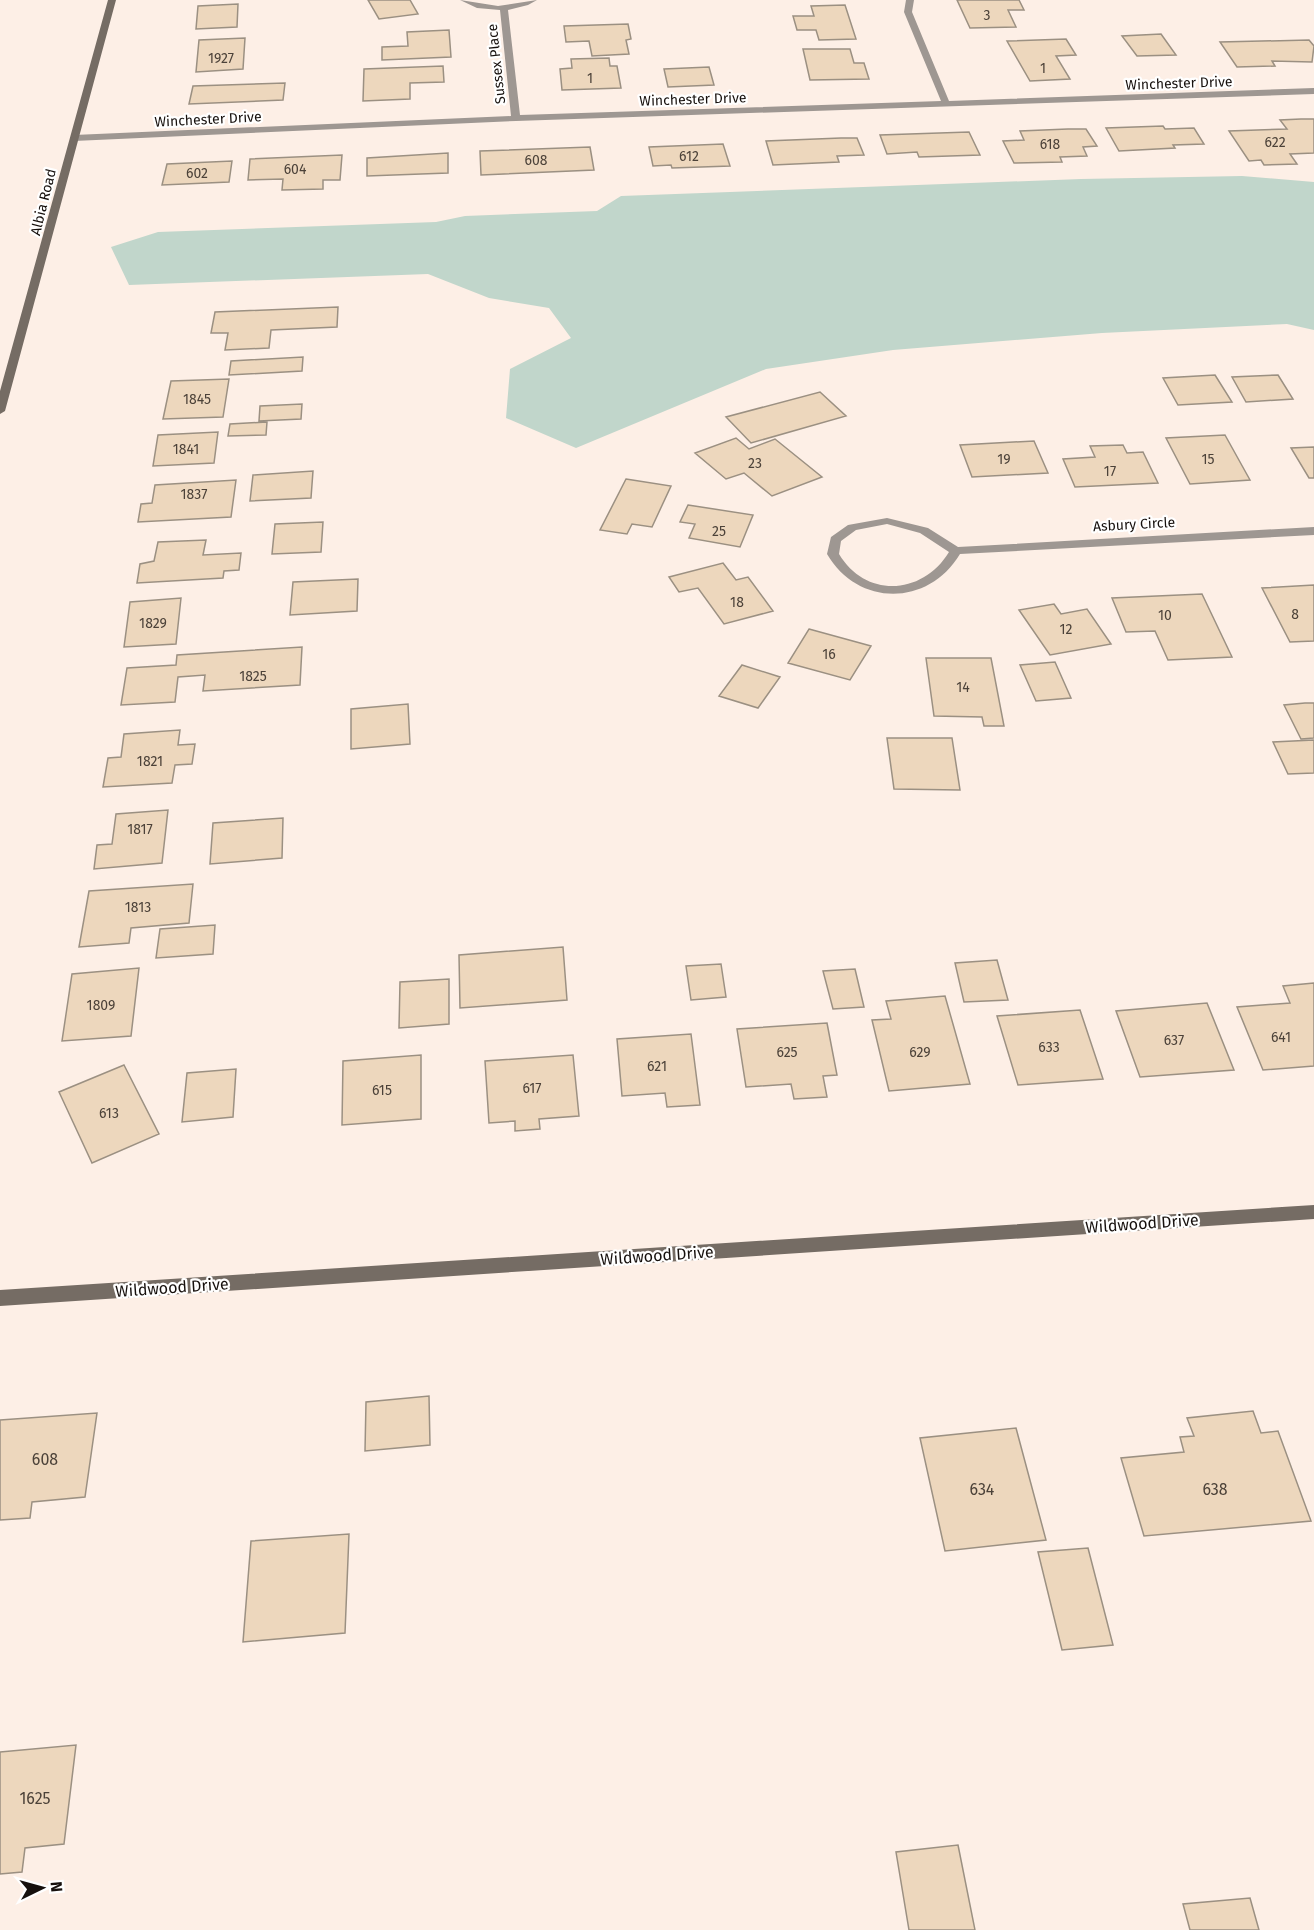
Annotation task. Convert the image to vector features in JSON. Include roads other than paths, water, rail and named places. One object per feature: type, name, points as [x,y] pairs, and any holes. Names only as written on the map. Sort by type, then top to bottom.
[{"type":"street","name":"Albia Road","points":[[0,411],[112,0]]},
{"type":"street","name":"Sussex Place","points":[[464,0],[478,6],[504,7],[533,0]]},
{"type":"street","points":[[910,0],[909,12],[946,104]]},
{"type":"street","name":"Sussex Place","points":[[504,7],[516,118]]},
{"type":"street","name":"Winchester Drive","points":[[74,138],[516,118],[1314,91]]},
{"type":"street","points":[[888,521],[924,530],[956,551],[943,571],[932,580],[900,589],[863,584],[848,577],[837,567],[832,556],[833,545],[840,535],[852,528],[888,521]]},
{"type":"street","name":"Asbury Circle","points":[[956,551],[1314,531]]},
{"type":"street","name":"Wildwood Drive","points":[[0,1298],[1314,1212]]}]
